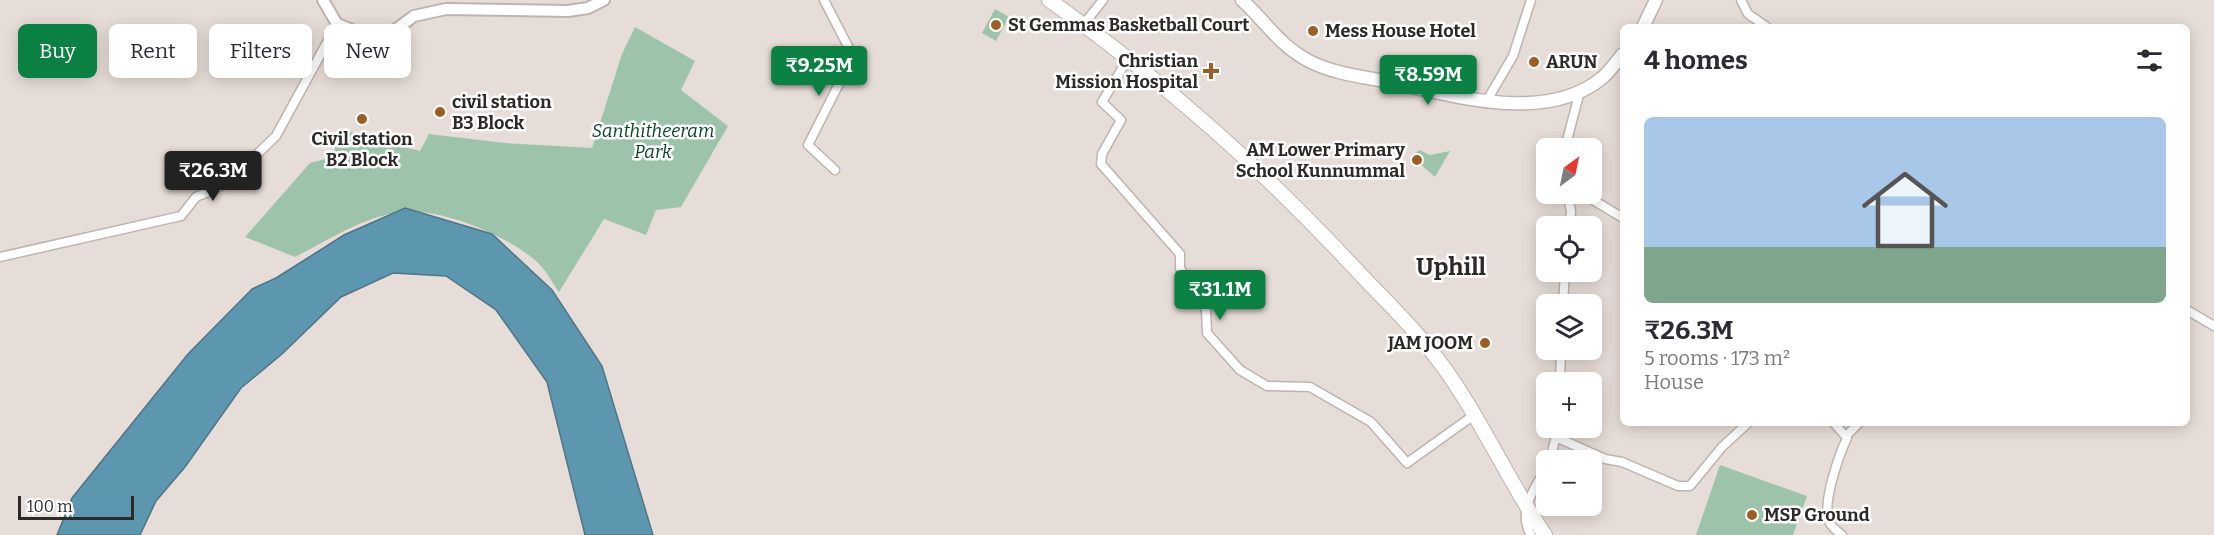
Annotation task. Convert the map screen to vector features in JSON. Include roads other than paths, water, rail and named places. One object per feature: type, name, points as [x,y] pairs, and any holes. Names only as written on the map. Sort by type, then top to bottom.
[{"type":"highway","points":[[1049,0],[1129,57],[1188,105],[1263,173],[1428,346],[1474,416],[1526,507],[1545,535]]},
{"type":"main road","points":[[1242,0],[1260,16],[1283,44],[1328,70],[1486,102],[1545,102],[1580,91],[1600,79],[1620,57]]},
{"type":"main road","points":[[1644,24],[1656,0]]},
{"type":"street","points":[[323,0],[337,24]]},
{"type":"street","points":[[403,24],[414,16],[446,9],[530,5],[568,11],[588,8],[604,0]]},
{"type":"street","points":[[824,0],[853,56],[808,146],[835,170]]},
{"type":"street","points":[[1083,25],[1103,0]]},
{"type":"street","points":[[1486,102],[1513,56],[1530,0]]},
{"type":"street","points":[[1741,0],[1749,14],[1763,24]]},
{"type":"street","points":[[0,256],[181,216],[196,197],[226,184],[276,136],[324,48]]},
{"type":"street","points":[[1129,57],[1102,102],[1121,120],[1102,154],[1101,164],[1180,254],[1180,268],[1206,309],[1207,333],[1240,370],[1267,386],[1310,387],[1371,422],[1407,463],[1474,416]]},
{"type":"street","points":[[1568,138],[1580,91]]},
{"type":"street","points":[[1600,204],[1620,216]]},
{"type":"street","points":[[2190,312],[2214,327]]},
{"type":"street","points":[[1554,450],[1558,438],[1605,459],[1622,462],[1678,486],[1690,486],[1722,447],[1745,426]]},
{"type":"street","points":[[1837,426],[1847,435]]},
{"type":"street","points":[[1842,535],[1830,524],[1827,515],[1829,488],[1847,435],[1855,426]]},
{"type":"street","points":[[1531,535],[1524,524],[1526,507],[1536,488]]},
{"type":"water","points":[[405,208],[492,234],[552,290],[602,366],[653,535],[585,535],[547,382],[496,310],[446,276],[393,273],[341,297],[282,354],[241,388],[185,467],[156,501],[140,535],[57,535],[72,498],[188,354],[252,289],[276,278],[344,235]]},
{"type":"place","name":"St Gemmas Basketball Court","points":[[996,25]]},
{"type":"place","name":"Mess House Hotel","points":[[1313,31]]},
{"type":"place","name":"ARUN","points":[[1534,62]]},
{"type":"place","name":"Christian Mission Hospital","points":[[1211,71]]},
{"type":"place","name":"civil station B3 Block","points":[[440,112]]},
{"type":"place","name":"Civil station B2 Block","points":[[362,119]]},
{"type":"place","name":"AM Lower Primary School Kunnummal","points":[[1417,160]]},
{"type":"place","name":"JAM JOOM","points":[[1485,343]]},
{"type":"place","name":"MSP Ground","points":[[1752,515]]},
{"type":"district","name":"Uphill","points":[[1451,267]]},
{"type":"park label","name":"Santhitheeram Park","points":[[653,141]]}]
